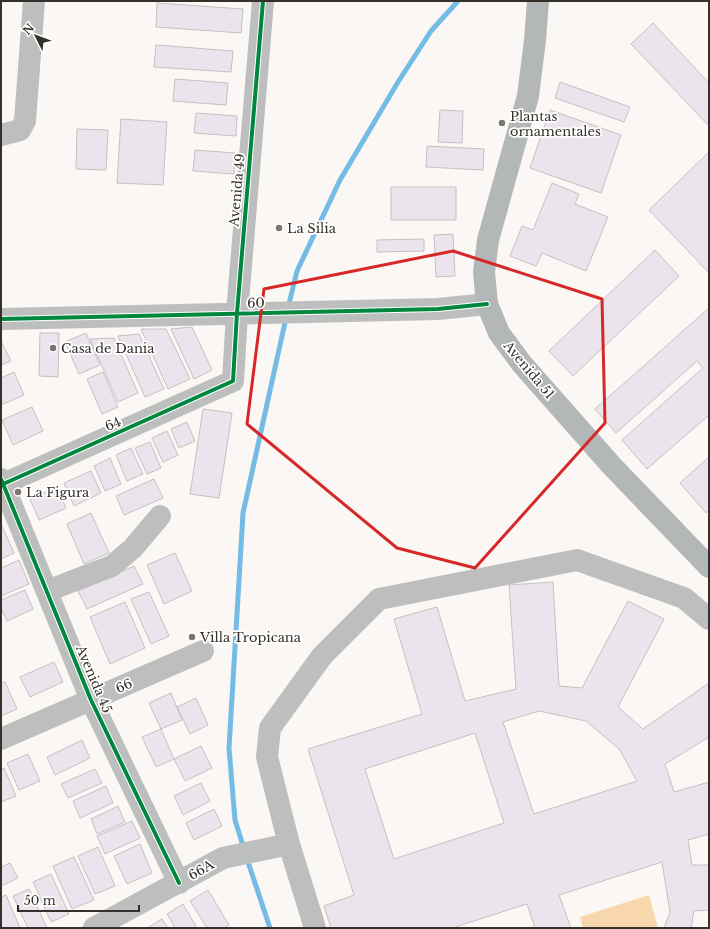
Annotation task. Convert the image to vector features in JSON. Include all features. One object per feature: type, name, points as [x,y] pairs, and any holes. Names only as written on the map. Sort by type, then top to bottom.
[{"type":"main road","name":"Avenida 51","points":[[538,1],[528,96],[488,240],[484,272],[487,304],[499,333],[522,364],[611,465],[709,567]]},
{"type":"street","points":[[1,135],[20,130],[26,121],[34,1]]},
{"type":"street","name":"Avenida 49","points":[[233,381],[237,313],[263,1]]},
{"type":"street","name":"60","points":[[1,320],[269,312],[438,309],[487,304]]},
{"type":"street","name":"64","points":[[2,483],[233,381]]},
{"type":"street","name":"Avenida 45","points":[[2,483],[91,700],[179,883]]},
{"type":"street","points":[[47,592],[112,566],[133,548],[160,516]]},
{"type":"street","points":[[315,928],[280,847],[267,757],[270,728],[322,656],[379,599],[577,560],[684,598],[709,620]]},
{"type":"street","name":"66","points":[[1,739],[203,651]]},
{"type":"street","name":"66A","points":[[94,928],[223,858],[280,847]]},
{"type":"highlighted area","points":[[453,251],[602,299],[605,423],[475,568],[397,548],[247,424],[264,289]]},
{"type":"shaded area","points":[[649,895],[658,928],[583,928],[580,917]]},
{"type":"building","points":[[157,3],[243,9],[241,33],[156,27]]},
{"type":"building","points":[[653,23],[709,83],[709,126],[631,44]]},
{"type":"building","points":[[156,45],[233,51],[231,72],[154,67]]},
{"type":"building","points":[[175,79],[228,83],[226,105],[173,101]]},
{"type":"building","points":[[560,82],[630,107],[624,122],[555,98]]},
{"type":"building","points":[[440,110],[463,111],[462,143],[438,142]]},
{"type":"building","points":[[550,110],[621,135],[601,193],[530,168]]},
{"type":"building","points":[[196,113],[237,116],[236,136],[194,133]]},
{"type":"building","points":[[121,119],[167,122],[163,185],[117,183]]},
{"type":"building","points":[[77,129],[108,130],[106,170],[76,169]]},
{"type":"building","points":[[427,146],[484,149],[483,170],[426,167]]},
{"type":"building","points":[[195,150],[235,153],[234,174],[193,171]]},
{"type":"building","points":[[709,152],[709,273],[649,210]]},
{"type":"building","points":[[552,183],[579,194],[575,204],[608,217],[586,271],[542,253],[536,266],[510,256],[522,226],[533,230]]},
{"type":"building","points":[[391,187],[456,187],[456,220],[391,220]]},
{"type":"building","points":[[453,234],[455,276],[436,277],[434,235]]},
{"type":"building","points":[[424,239],[424,251],[377,252],[377,240]]},
{"type":"building","points":[[655,250],[679,276],[573,376],[549,351]]},
{"type":"building","points":[[709,308],[709,415],[647,469],[622,440],[703,368],[697,361],[616,433],[595,409]]},
{"type":"building","points":[[192,327],[212,370],[194,379],[171,329]]},
{"type":"building","points":[[141,329],[166,329],[190,379],[168,389]]},
{"type":"building","points":[[40,333],[59,333],[58,377],[39,376]]},
{"type":"building","points":[[86,333],[100,365],[79,374],[65,342]]},
{"type":"building","points":[[139,334],[164,389],[145,397],[118,336]]},
{"type":"building","points":[[114,338],[138,393],[118,402],[90,339]]},
{"type":"building","points":[[1,341],[11,361],[1,365]]},
{"type":"building","points":[[14,372],[24,395],[1,405],[1,378]]},
{"type":"building","points":[[103,372],[118,407],[102,414],[87,379]]},
{"type":"building","points":[[32,407],[43,431],[13,445],[2,420]]},
{"type":"building","points":[[203,409],[232,413],[219,498],[190,494]]},
{"type":"building","points":[[187,422],[195,441],[179,448],[171,429]]},
{"type":"building","points":[[167,431],[178,455],[163,462],[152,438]]},
{"type":"building","points":[[150,442],[161,468],[147,474],[135,448]]},
{"type":"building","points":[[131,448],[143,474],[127,481],[116,455]]},
{"type":"building","points":[[709,457],[709,510],[706,513],[680,483]]},
{"type":"building","points":[[110,458],[121,484],[105,491],[94,466]]},
{"type":"building","points":[[91,471],[101,493],[74,506],[64,483]]},
{"type":"building","points":[[154,479],[163,498],[124,515],[116,496]]},
{"type":"building","points":[[57,487],[66,508],[39,520],[30,499]]},
{"type":"building","points":[[91,513],[109,553],[84,564],[67,524]]},
{"type":"building","points":[[1,524],[14,553],[1,559]]},
{"type":"building","points":[[175,553],[192,591],[164,604],[147,565]]},
{"type":"building","points":[[19,560],[29,584],[1,596],[1,568]]},
{"type":"building","points":[[134,566],[143,584],[87,609],[78,591]]},
{"type":"building","points":[[553,582],[559,686],[582,688],[628,601],[664,619],[618,707],[643,729],[709,683],[709,737],[665,764],[674,792],[709,782],[709,834],[688,840],[692,865],[709,865],[709,910],[694,911],[691,928],[664,928],[670,912],[662,862],[559,895],[571,928],[535,928],[527,904],[452,928],[331,928],[324,906],[354,895],[308,749],[422,714],[394,619],[437,607],[465,701],[516,689],[509,585]],"holes":[[[539,711],[586,721],[619,749],[637,781],[534,814],[503,722]],[[475,733],[504,823],[394,859],[365,769]]]},
{"type":"building","points":[[25,590],[33,609],[7,621],[1,608],[1,600]]},
{"type":"building","points":[[149,592],[169,636],[151,644],[131,599]]},
{"type":"building","points":[[125,602],[145,648],[110,664],[90,617]]},
{"type":"building","points":[[54,662],[63,682],[30,697],[20,677]]},
{"type":"building","points":[[5,682],[17,709],[1,716],[1,683]]},
{"type":"building","points":[[171,693],[182,720],[161,729],[149,703]]},
{"type":"building","points":[[196,698],[208,725],[190,734],[177,707]]},
{"type":"building","points":[[161,729],[174,759],[156,767],[142,737]]},
{"type":"building","points":[[82,740],[90,758],[55,775],[47,757]]},
{"type":"building","points":[[201,746],[212,768],[185,781],[174,759]]},
{"type":"building","points":[[28,754],[40,781],[19,790],[7,763]]},
{"type":"building","points":[[4,768],[16,796],[1,802],[1,769]]},
{"type":"building","points":[[95,769],[102,783],[68,798],[61,784]]},
{"type":"building","points":[[201,783],[210,801],[183,815],[174,796]]},
{"type":"building","points":[[106,786],[113,803],[80,818],[73,801]]},
{"type":"building","points":[[118,806],[125,822],[97,834],[91,819]]},
{"type":"building","points":[[214,809],[222,826],[194,840],[186,823]]},
{"type":"building","points":[[132,821],[140,838],[105,854],[97,836]]},
{"type":"building","points":[[140,844],[152,873],[127,884],[114,856]]},
{"type":"building","points":[[98,847],[115,886],[95,894],[78,856]]},
{"type":"building","points":[[74,857],[94,900],[72,909],[53,866]]},
{"type":"building","points":[[10,863],[18,878],[1,886],[1,867]]},
{"type":"building","points":[[51,874],[69,914],[51,922],[33,882]]},
{"type":"building","points":[[29,889],[47,928],[28,928],[13,896]]},
{"type":"building","points":[[208,890],[229,925],[224,928],[207,928],[190,901]]},
{"type":"building","points":[[6,895],[20,928],[1,928],[1,897]]},
{"type":"building","points":[[183,904],[197,928],[175,928],[167,914]]},
{"type":"building","points":[[162,919],[168,928],[147,928]]},
{"type":"waterway","points":[[288,308],[297,271],[340,180],[398,82],[431,31],[458,1]]},
{"type":"waterway","points":[[244,849],[235,820],[229,748],[243,513],[286,318]]},
{"type":"waterway","points":[[247,859],[270,928]]},
{"type":"cycle path","points":[[1,485],[233,381],[237,313],[263,1]]},
{"type":"cycle path","points":[[1,319],[438,309],[487,304]]},
{"type":"cycle path","points":[[1,479],[91,700],[179,883]]},
{"type":"place","name":"Plantas ornamentales","points":[[502,123]]},
{"type":"place","name":"La Silia","points":[[279,228]]},
{"type":"place","name":"Casa de Dania","points":[[53,348]]},
{"type":"place","name":"La Figura","points":[[18,492]]},
{"type":"place","name":"Villa Tropicana","points":[[192,637]]}]
